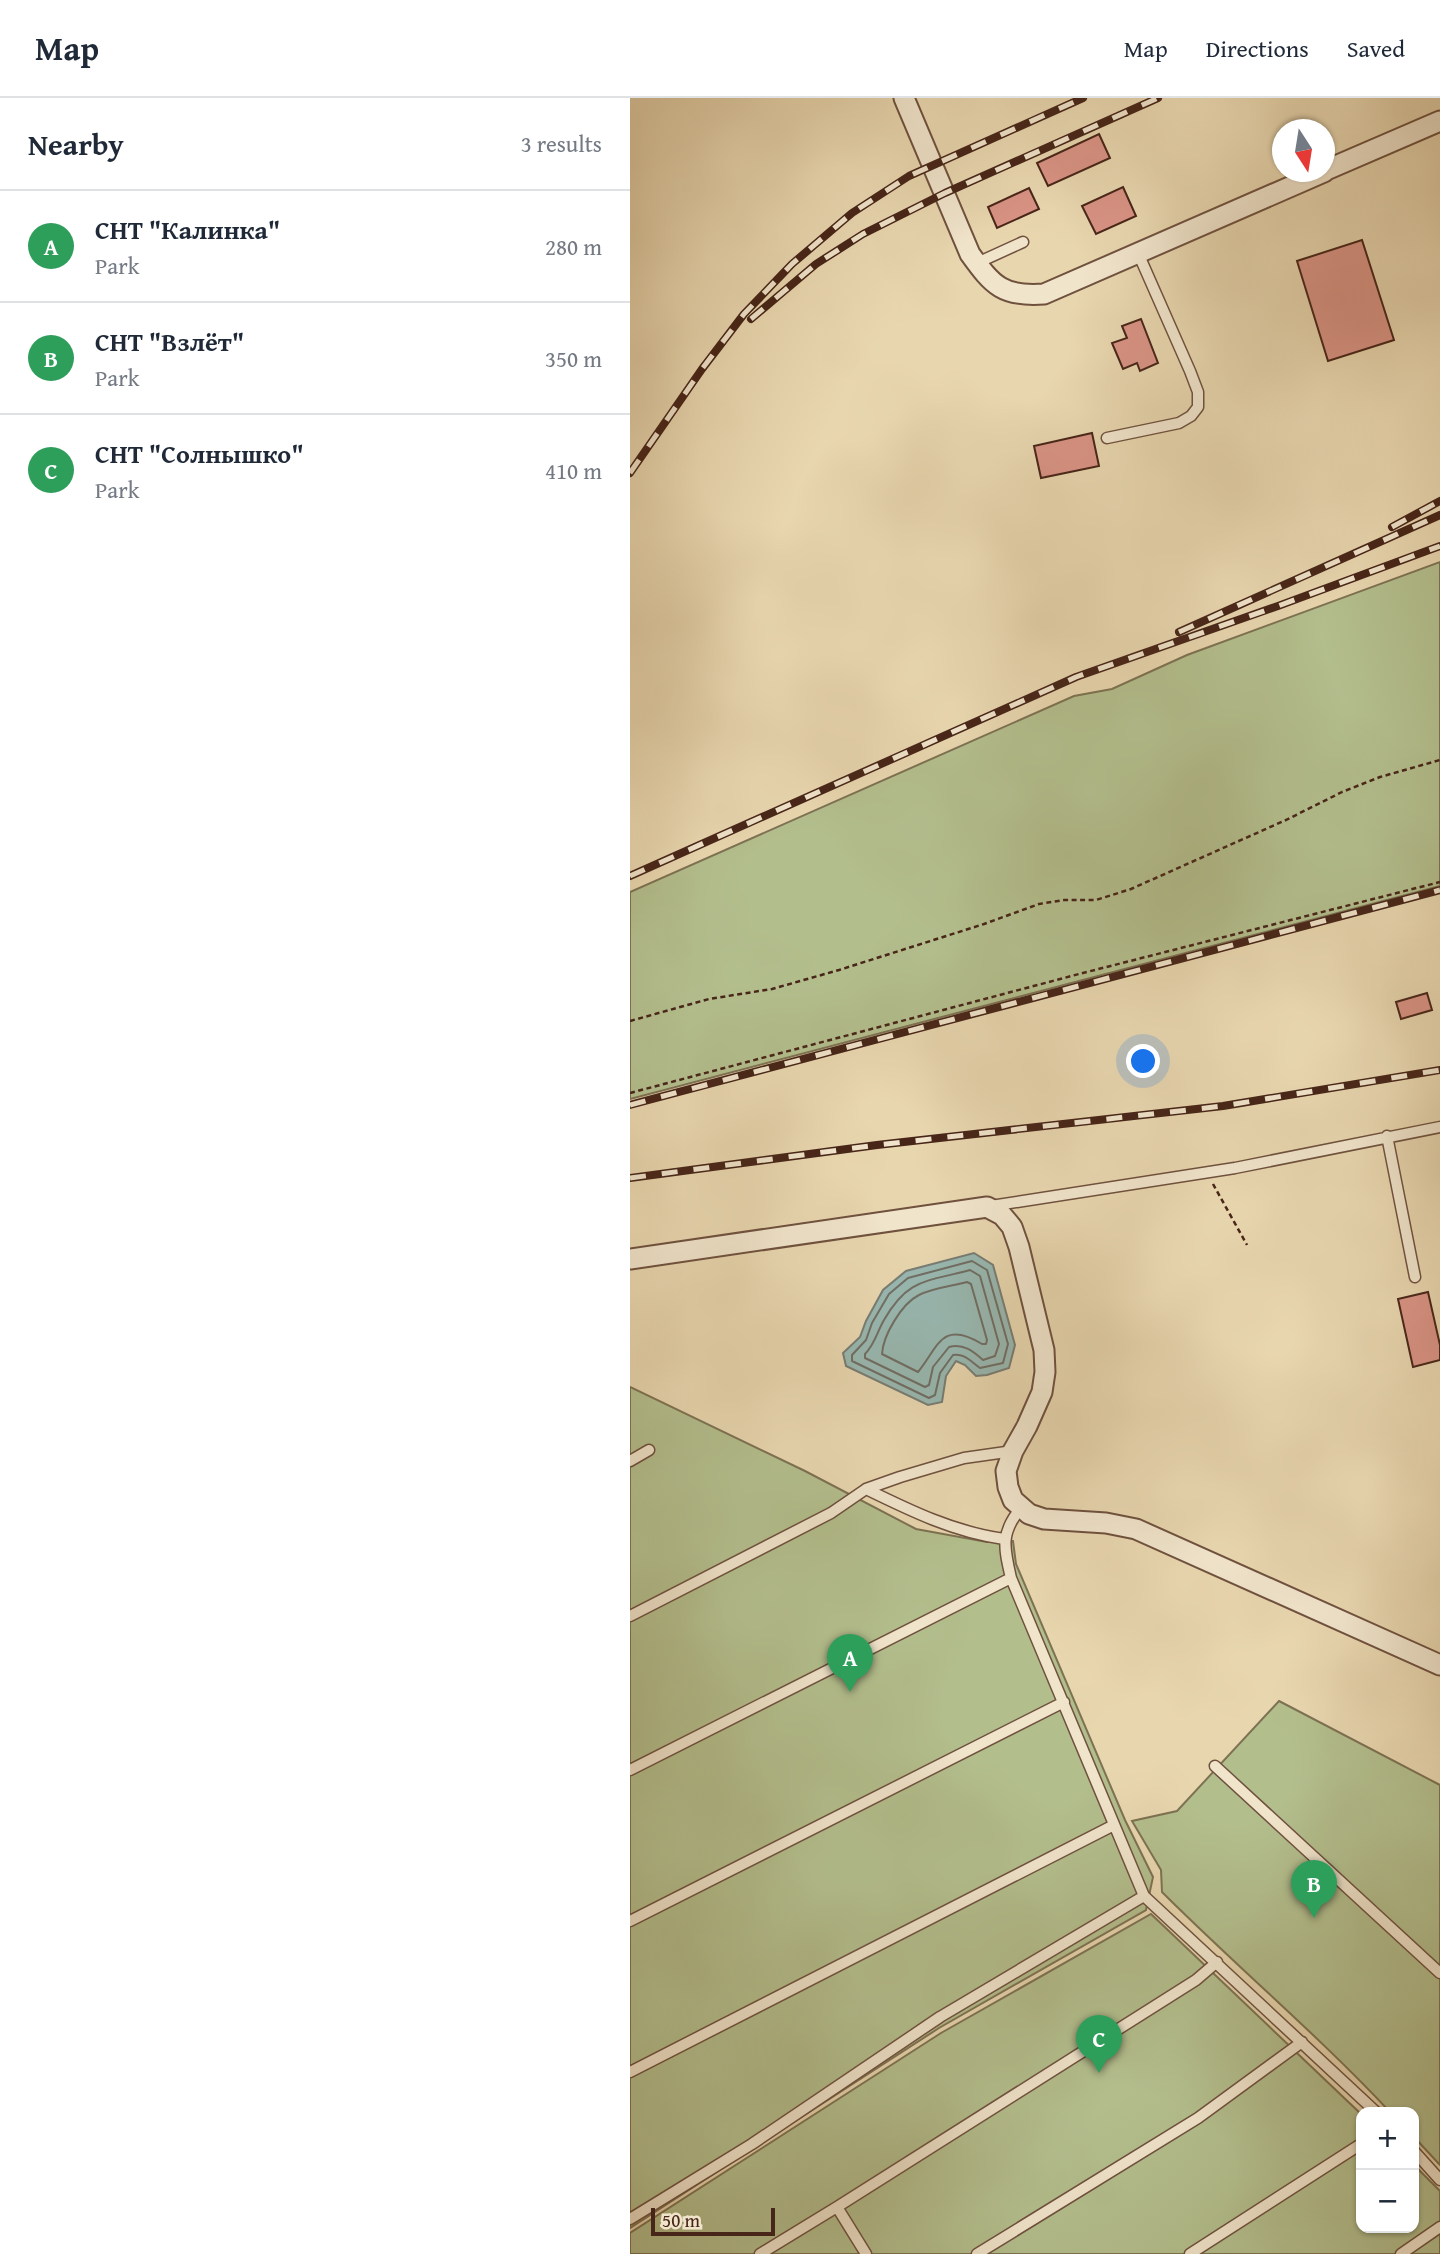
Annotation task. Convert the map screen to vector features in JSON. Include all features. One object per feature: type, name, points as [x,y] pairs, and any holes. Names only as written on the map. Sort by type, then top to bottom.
[{"type":"street","points":[[904,98],[970,254],[985,276],[1000,288],[1022,295],[1044,294],[1299,182]]},
{"type":"street","points":[[1335,166],[1440,121]]},
{"type":"street","points":[[630,1259],[987,1207],[1002,1215],[1012,1227],[1044,1350],[1042,1392],[1006,1471],[1013,1500],[1029,1514],[1044,1518],[1106,1522],[1136,1529],[1440,1665]]},
{"type":"lane","points":[[977,263],[1023,242]]},
{"type":"lane","points":[[1107,438],[1179,423],[1191,416],[1198,407],[1198,392],[1190,371],[1138,253]]},
{"type":"lane","points":[[987,1207],[1206,1172],[1440,1127]]},
{"type":"lane","points":[[1387,1136],[1415,1277]]},
{"type":"lane","points":[[630,1461],[649,1450]]},
{"type":"lane","points":[[630,1616],[831,1513],[866,1489],[900,1476],[964,1458],[1013,1451]]},
{"type":"lane","points":[[866,1489],[926,1519],[974,1535],[1004,1539]]},
{"type":"lane","points":[[1021,1508],[1010,1520],[1004,1539],[1011,1578],[1144,1896],[1371,2107]]},
{"type":"lane","points":[[630,1770],[1011,1578]]},
{"type":"lane","points":[[630,1921],[1064,1702]]},
{"type":"lane","points":[[1215,1766],[1440,1973]]},
{"type":"lane","points":[[630,2072],[1114,1825]]},
{"type":"lane","points":[[630,2219],[752,2144],[940,2017],[1144,1896]]},
{"type":"lane","points":[[760,2254],[1196,1980],[1217,1962]]},
{"type":"lane","points":[[977,2254],[1198,2118],[1302,2042]]},
{"type":"lane","points":[[1190,2254],[1356,2147]]},
{"type":"lane","points":[[1419,2157],[1440,2180]]},
{"type":"lane","points":[[837,2207],[866,2254]]},
{"type":"lane","points":[[1401,2254],[1440,2227]]},
{"type":"path","points":[[630,1021],[709,999],[772,989],[919,945],[1038,904],[1064,900],[1096,900],[1131,889],[1342,792],[1380,777],[1440,760]]},
{"type":"path","points":[[630,1093],[1440,882]]},
{"type":"path","points":[[1206,1172],[1247,1245]]},
{"type":"green space","points":[[1440,562],[1440,886],[630,1099],[630,892],[1074,696],[1112,689],[1187,655]]},
{"type":"green space","points":[[630,1387],[805,1471],[916,1529],[987,1542],[1013,1541],[1016,1564],[1125,1820],[1153,1877],[1146,1910],[939,2028],[630,2228]]},
{"type":"green space","points":[[1279,1701],[1440,1785],[1440,2165],[1419,2142],[1419,2107],[1385,2107],[1162,1892],[1161,1870],[1132,1821],[1177,1811]]},
{"type":"green space","points":[[1151,1914],[1356,2109],[1356,2233],[1419,2233],[1419,2170],[1440,2191],[1440,2254],[630,2254],[630,2233],[941,2033]]},
{"type":"water","points":[[974,1253],[993,1265],[1015,1345],[1009,1368],[976,1376],[965,1365],[956,1361],[946,1376],[942,1402],[928,1405],[846,1366],[843,1353],[860,1337],[883,1290],[906,1271]]},
{"type":"building","points":[[1099,134],[1110,158],[1048,186],[1037,163]]},
{"type":"building","points":[[1123,187],[1136,216],[1096,234],[1082,206]]},
{"type":"building","points":[[1029,188],[1039,209],[997,228],[988,207]]},
{"type":"building","points":[[1362,240],[1394,340],[1328,361],[1297,261]]},
{"type":"building","points":[[1141,319],[1158,363],[1140,371],[1137,363],[1123,369],[1112,343],[1127,338],[1122,326]]},
{"type":"building","points":[[1092,433],[1099,466],[1041,478],[1034,446]]},
{"type":"building","points":[[1427,993],[1432,1010],[1401,1019],[1396,1002]]},
{"type":"building","points":[[1428,1292],[1440,1345],[1440,1360],[1413,1367],[1398,1299]]},
{"type":"railway","points":[[630,473],[744,314],[792,264],[852,213],[909,176],[1083,98]]},
{"type":"railway","points":[[751,319],[816,264],[863,234],[945,193],[1158,98]]},
{"type":"railway","points":[[1392,527],[1440,501]]},
{"type":"railway","points":[[1179,632],[1440,515]]},
{"type":"railway","points":[[630,876],[1076,677],[1440,546]]},
{"type":"railway","points":[[630,1105],[1440,890]]},
{"type":"railway","points":[[630,1178],[877,1145],[1223,1106],[1440,1070]]},
{"type":"place","name":"СНТ \"Калинка\"","points":[[850,1692]]},
{"type":"place","name":"СНТ \"Взлёт\"","points":[[1314,1918]]},
{"type":"place","name":"СНТ \"Солнышко\"","points":[[1099,2073]]}]
